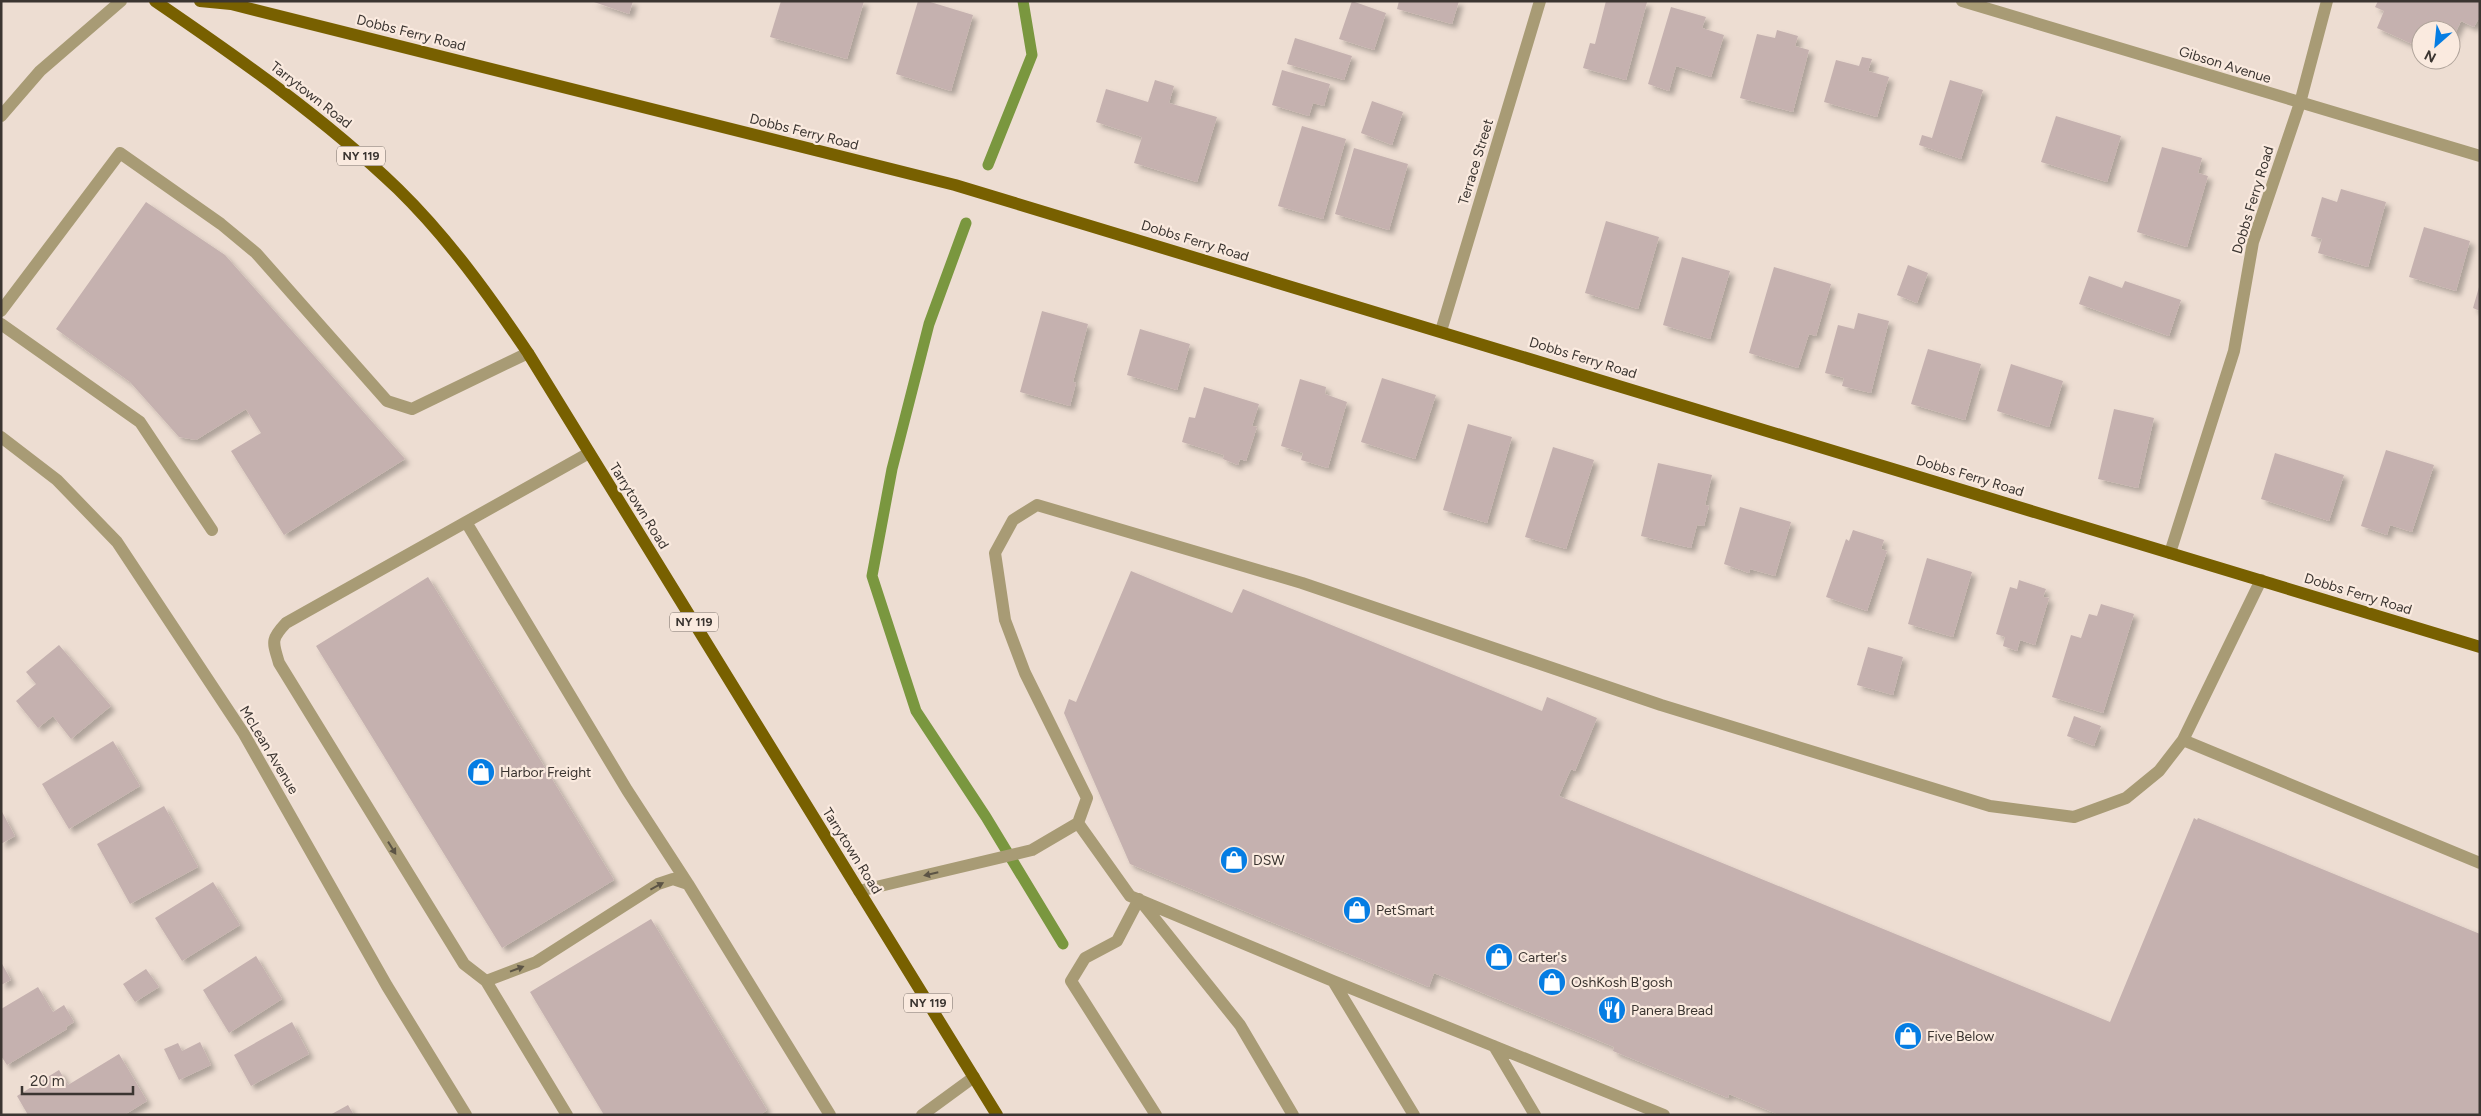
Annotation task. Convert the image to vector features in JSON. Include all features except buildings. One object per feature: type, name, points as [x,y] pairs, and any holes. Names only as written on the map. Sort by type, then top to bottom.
[{"type":"main road","name":"Tarrytown Road","points":[[155,1],[302,105],[399,190],[452,248],[490,297],[528,353],[996,1115]]},
{"type":"main road","name":"Dobbs Ferry Road","points":[[200,1],[231,4],[956,185],[2480,647]]},
{"type":"street","points":[[1,116],[40,71],[121,1]]},
{"type":"street","name":"Terrace Street","points":[[1441,331],[1540,1]]},
{"type":"street","name":"Gibson Avenue","points":[[1962,1],[2480,156]]},
{"type":"street","name":"Dobbs Ferry Road","points":[[2170,553],[2234,350],[2253,242],[2300,103],[2327,1]]},
{"type":"street","points":[[1,311],[120,153],[221,224],[256,253],[387,401],[412,409],[528,353]]},
{"type":"street","points":[[1,324],[140,422],[212,530]]},
{"type":"street","name":"McLean Avenue","points":[[1,436],[57,480],[117,542],[244,734],[387,986],[466,1115]]},
{"type":"street","points":[[567,1115],[486,981],[464,964],[279,663],[273,644],[274,636],[286,623],[589,453]]},
{"type":"street","points":[[859,892],[1032,850],[1078,823],[1087,798],[1025,673],[1005,620],[995,553],[1013,520],[1037,505],[1302,584],[1661,705],[1990,806],[2074,817],[2126,798],[2159,771],[2183,740],[2261,580]]},
{"type":"street","points":[[466,522],[627,790],[688,884],[830,1115]]},
{"type":"street","points":[[2183,740],[2480,863]]},
{"type":"street","points":[[1078,823],[1130,896],[1333,981],[1664,1115]]},
{"type":"street","points":[[486,981],[536,962],[658,884],[673,879],[688,884]]},
{"type":"street","points":[[1139,900],[1117,941],[1085,958],[1072,981],[1156,1115]]},
{"type":"street","points":[[1139,900],[1240,1025],[1293,1115]]},
{"type":"street","points":[[1333,981],[1414,1115]]},
{"type":"street","points":[[1494,1046],[1535,1115]]},
{"type":"street","points":[[922,1115],[974,1077]]},
{"type":"waterway","points":[[988,165],[1032,55],[1023,1]]},
{"type":"waterway","points":[[966,223],[929,324],[892,469],[872,576],[916,711],[986,817],[1063,944]]},
{"type":"place","name":"Harbor Freight","points":[[481,772]]},
{"type":"place","name":"DSW","points":[[1234,860]]},
{"type":"place","name":"PetSmart","points":[[1357,910]]},
{"type":"place","name":"Carter's","points":[[1499,957]]},
{"type":"place","name":"OshKosh B'gosh","points":[[1552,982]]},
{"type":"place","name":"Panera Bread","points":[[1612,1010]]},
{"type":"place","name":"Five Below","points":[[1908,1036]]}]
